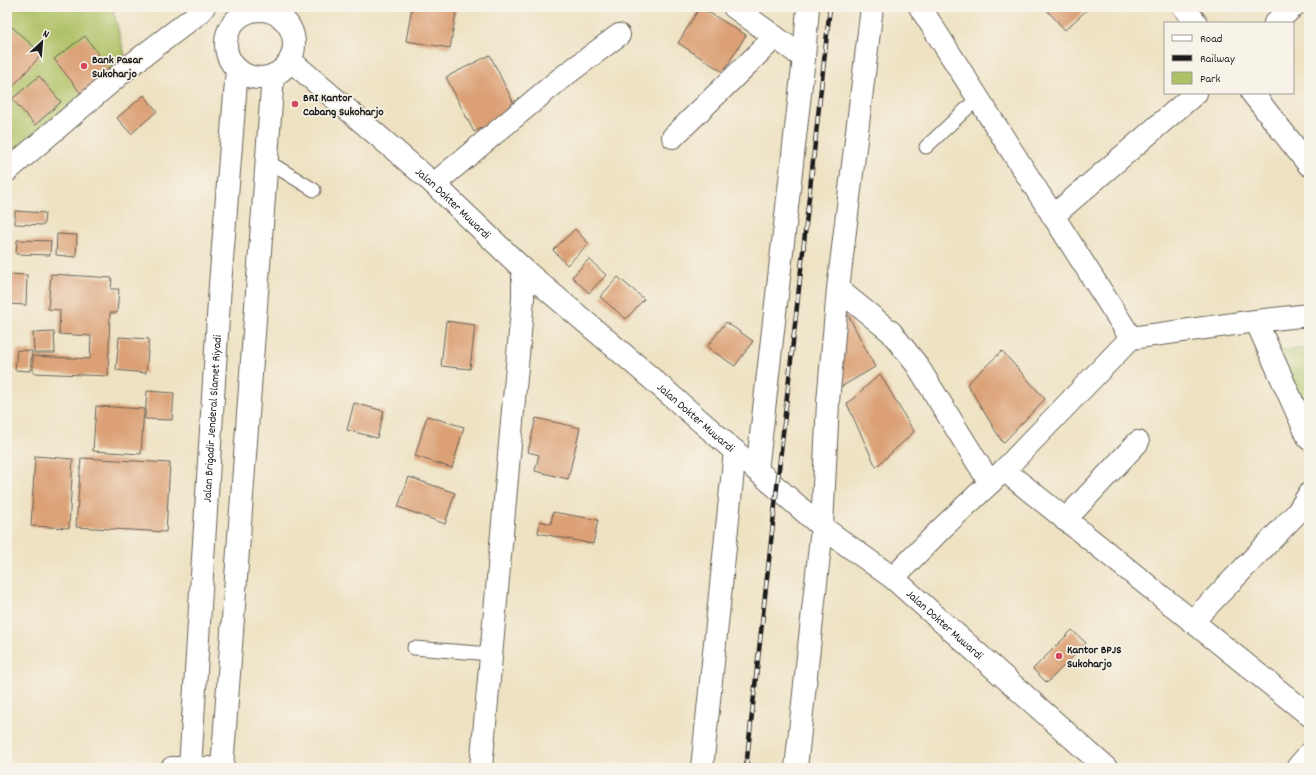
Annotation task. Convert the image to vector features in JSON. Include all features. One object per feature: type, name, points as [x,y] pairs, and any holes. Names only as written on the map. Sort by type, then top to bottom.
[{"type":"street","points":[[734,7],[804,58]]},
{"type":"street","points":[[757,471],[804,58],[808,7]]},
{"type":"street","points":[[796,768],[822,527],[828,402],[838,289],[872,7]]},
{"type":"street","points":[[920,7],[1131,338]]},
{"type":"street","points":[[1184,7],[1195,22]]},
{"type":"street","points":[[1276,22],[1293,7]]},
{"type":"street","points":[[7,171],[78,109],[198,9],[227,33]]},
{"type":"street","points":[[246,10],[282,13],[292,33],[294,43],[293,52],[290,60],[283,69],[274,75],[264,78],[245,75],[231,62],[227,52],[227,33],[235,21],[246,10]]},
{"type":"street","points":[[434,184],[560,79],[619,35]]},
{"type":"street","points":[[673,137],[776,37]]},
{"type":"street","name":"Jalan Dokter Muwardi","points":[[290,60],[434,184],[523,269],[822,527],[893,578],[1106,768]]},
{"type":"street","name":"Jalan Brigadir Jenderal Slamet Riyadi","points":[[190,768],[220,285],[237,69]]},
{"type":"street","points":[[222,768],[274,75]]},
{"type":"street","points":[[1053,216],[1195,94]]},
{"type":"street","points":[[1253,94],[1309,165]]},
{"type":"street","points":[[481,768],[523,299],[523,269]]},
{"type":"street","points":[[838,289],[891,332],[917,365],[997,476],[1065,520],[1309,715]]},
{"type":"street","points":[[893,578],[942,528],[997,476],[1131,338],[1256,321],[1309,316]]},
{"type":"street","points":[[1256,321],[1309,439]]},
{"type":"street","points":[[1065,520],[1138,442]]},
{"type":"street","points":[[702,768],[735,451]]},
{"type":"street","points":[[1192,622],[1297,513],[1309,494]]},
{"type":"street","points":[[1297,768],[1309,754]]},
{"type":"lane","points":[[926,147],[978,98]]},
{"type":"lane","points":[[267,161],[314,190]]},
{"type":"lane","points":[[414,648],[491,654]]},
{"type":"green space","points":[[7,7],[112,7],[125,55],[7,166]]},
{"type":"green space","points":[[1309,348],[1309,430],[1292,421],[1255,353]]},
{"type":"building","points":[[412,7],[457,7],[450,48],[406,41]]},
{"type":"building","points":[[700,7],[746,35],[723,72],[678,43]]},
{"type":"building","points":[[1044,7],[1090,7],[1065,30]]},
{"type":"building","points":[[12,27],[42,54],[7,93],[7,33]]},
{"type":"building","name":"Bank Pasar Sukoharjo","points":[[85,36],[113,74],[83,96],[54,59]]},
{"type":"building","points":[[490,55],[517,110],[474,132],[446,77]]},
{"type":"building","points":[[39,76],[61,102],[35,125],[12,99]]},
{"type":"building","points":[[144,95],[157,111],[131,134],[117,118]]},
{"type":"building","points":[[15,211],[45,213],[44,225],[15,224]]},
{"type":"building","points":[[575,229],[589,244],[567,265],[553,250]]},
{"type":"building","points":[[57,234],[77,235],[76,257],[56,255]]},
{"type":"building","points":[[17,240],[51,241],[50,255],[16,254]]},
{"type":"building","points":[[589,259],[606,275],[589,293],[572,277]]},
{"type":"building","points":[[7,274],[27,275],[26,305],[7,304]]},
{"type":"building","points":[[51,274],[112,278],[111,289],[119,289],[117,313],[110,313],[108,376],[33,373],[33,356],[90,359],[91,336],[59,334],[60,310],[48,309]]},
{"type":"building","points":[[618,277],[644,299],[626,319],[600,297]]},
{"type":"building","points":[[847,313],[875,367],[834,391]]},
{"type":"building","points":[[446,321],[475,325],[470,369],[441,366]]},
{"type":"building","points":[[726,322],[753,341],[735,366],[707,347]]},
{"type":"building","points":[[54,332],[55,353],[34,353],[33,333]]},
{"type":"building","points":[[119,337],[149,339],[146,373],[116,370]]},
{"type":"building","points":[[17,350],[32,351],[30,371],[15,370]]},
{"type":"building","points":[[1002,351],[1045,399],[1003,443],[967,384]]},
{"type":"building","points":[[880,374],[914,432],[876,467],[847,404]]},
{"type":"building","points":[[147,391],[174,393],[172,420],[145,419]]},
{"type":"building","points":[[354,403],[384,411],[377,438],[347,430]]},
{"type":"building","points":[[96,406],[144,409],[141,454],[93,451]]},
{"type":"building","points":[[427,416],[464,427],[452,468],[415,456]]},
{"type":"building","points":[[536,418],[580,428],[568,479],[535,471],[539,455],[528,452]]},
{"type":"building","points":[[35,456],[73,459],[69,528],[31,526]]},
{"type":"building","points":[[81,458],[170,463],[166,532],[76,527]]},
{"type":"building","points":[[409,477],[455,493],[445,524],[398,507]]},
{"type":"building","points":[[553,512],[598,520],[593,544],[538,533],[540,521],[551,524]]},
{"type":"building","name":"Kantor BPJS Sukoharjo","points":[[1072,630],[1086,643],[1047,683],[1033,669]]},
{"type":"railway","points":[[746,768],[830,7]]},
{"type":"place","name":"Bank Pasar Sukoharjo","points":[[84,66]]},
{"type":"place","name":"BRI Kantor Cabang Sukoharjo","points":[[295,104]]},
{"type":"place","name":"Kantor BPJS Sukoharjo","points":[[1059,656]]}]
